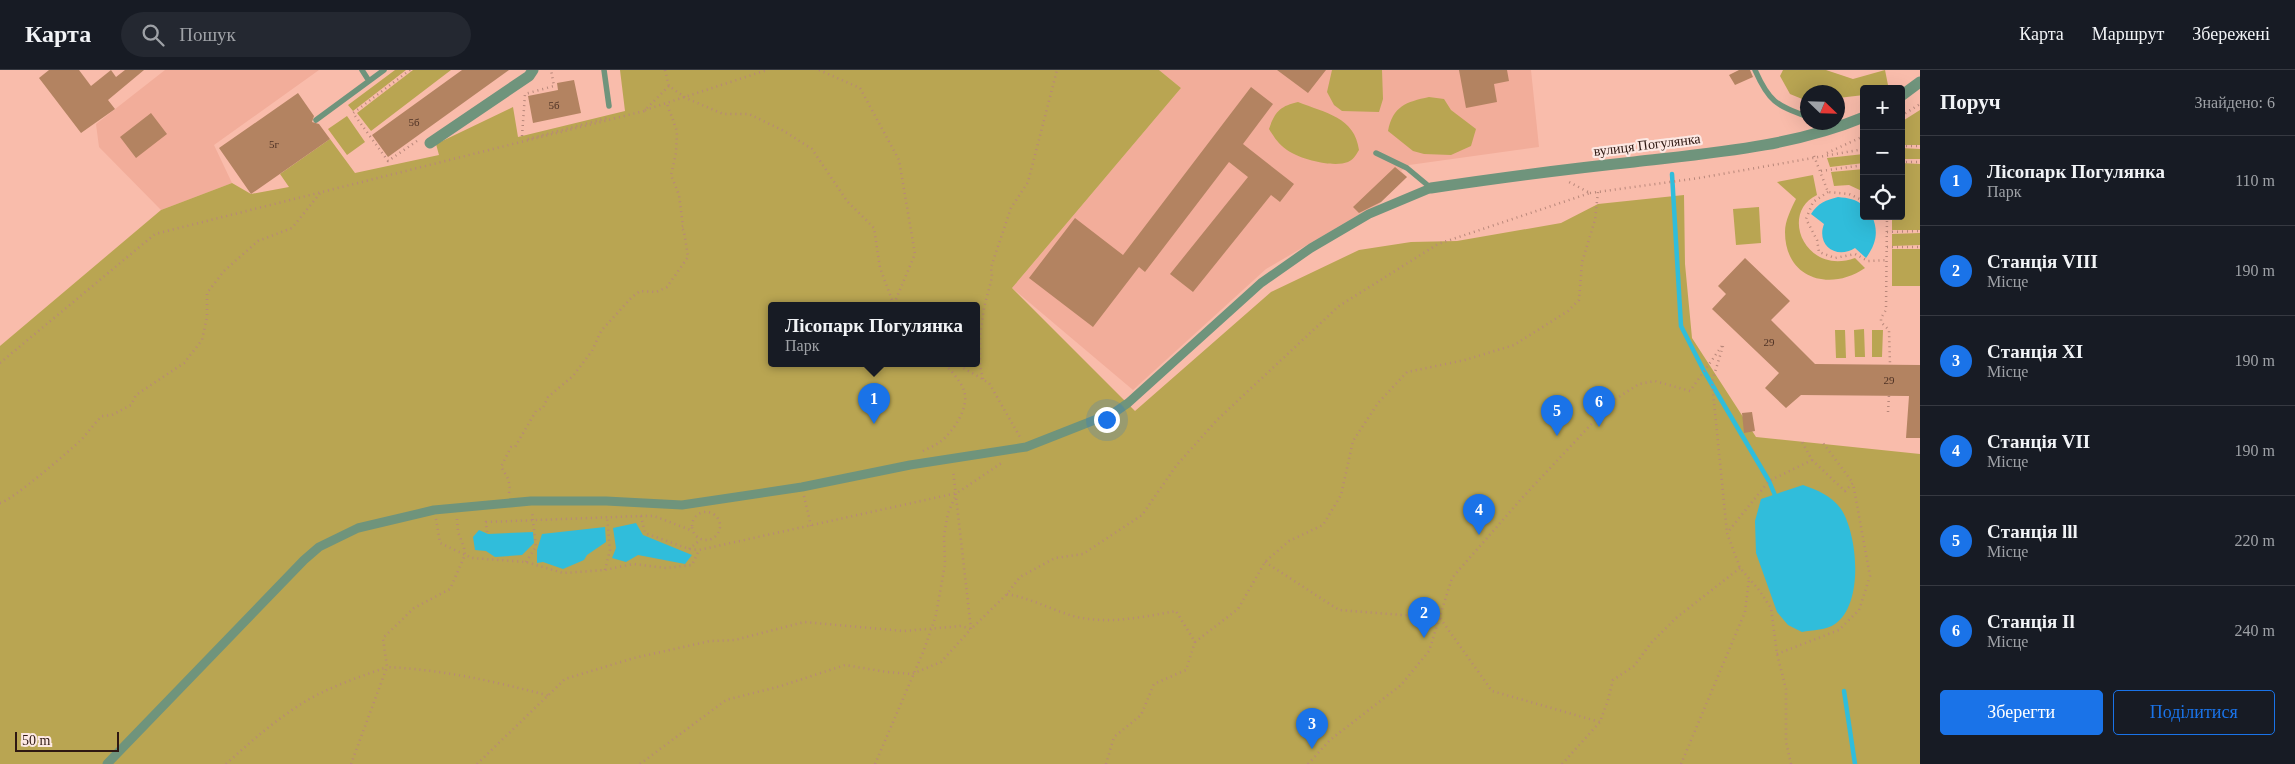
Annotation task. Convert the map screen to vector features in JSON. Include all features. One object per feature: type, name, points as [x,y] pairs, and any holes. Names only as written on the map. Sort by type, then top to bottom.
[{"type":"street","points":[[425,141],[529,76],[533,70]]},
{"type":"street","points":[[1905,93],[1920,82]]},
{"type":"street","name":"вулиця Погулянка","points":[[1845,125],[1860,119]]},
{"type":"street","name":"вулиця Погулянка","points":[[1431,188],[1549,171],[1763,145],[1828,130]]},
{"type":"street","points":[[107,764],[319,547],[358,528],[434,510],[530,501],[606,501],[682,505],[802,487],[910,465],[1026,447],[1115,412],[1128,403],[1261,283],[1284,266],[1369,214],[1431,188]]},
{"type":"lane","points":[[362,70],[370,81]]},
{"type":"lane","points":[[316,120],[384,70]]},
{"type":"lane","points":[[604,70],[609,106]]},
{"type":"lane","points":[[1755,70],[1764,92],[1781,107],[1800,114]]},
{"type":"lane","points":[[1376,153],[1407,168],[1431,188]]},
{"type":"path","points":[[410,70],[353,113],[388,161],[425,141]]},
{"type":"path","points":[[522,136],[526,94],[554,86],[551,70]]},
{"type":"path","points":[[665,70],[669,86],[686,98],[723,114],[749,114],[784,130],[812,149],[847,201],[874,228],[880,268],[893,302]]},
{"type":"path","points":[[0,363],[155,234],[644,111],[768,70]]},
{"type":"path","points":[[819,70],[860,88],[899,160],[915,254],[895,302]]},
{"type":"path","points":[[983,380],[980,366],[980,336],[984,308],[992,277],[990,266],[1011,208],[1028,182],[1056,70]]},
{"type":"path","points":[[644,111],[669,86]]},
{"type":"path","points":[[507,503],[510,486],[508,476],[501,467],[504,458],[511,447],[515,447],[536,411],[544,408],[548,397],[573,376],[592,351],[600,331],[632,297],[640,292],[656,292],[667,287],[682,263],[688,258],[684,231],[681,227],[683,226],[683,218],[679,195],[672,175],[678,131],[667,104]]},
{"type":"path","points":[[1905,113],[1920,104]]},
{"type":"path","points":[[521,142],[532,136],[606,118],[609,106]]},
{"type":"path","points":[[1824,154],[1860,138]]},
{"type":"path","points":[[1905,146],[1920,146]]},
{"type":"path","points":[[640,764],[726,700],[781,686],[845,664],[887,672],[912,674],[941,662],[1007,594],[1020,577],[1055,558],[1083,554],[1142,515],[1176,466],[1217,420],[1339,306],[1438,244],[1590,193],[1699,178],[1824,154],[1860,150]]},
{"type":"path","points":[[1814,156],[1828,192]]},
{"type":"path","points":[[1905,162],[1920,162]]},
{"type":"path","points":[[1820,171],[1860,166]]},
{"type":"path","points":[[1549,171],[1590,193]]},
{"type":"path","points":[[0,503],[5,502],[18,492],[75,445],[102,416],[112,415],[131,405],[136,395],[184,363],[202,340],[208,318],[207,293],[224,271],[258,241],[292,228],[321,192]]},
{"type":"path","points":[[1106,764],[1114,737],[1141,715],[1154,684],[1186,670],[1195,642],[1238,609],[1264,562],[1289,541],[1322,525],[1341,495],[1354,441],[1378,403],[1406,372],[1465,360],[1514,346],[1568,311],[1579,300],[1582,262],[1595,220],[1598,192]]},
{"type":"path","points":[[1860,198],[1850,194],[1828,192],[1813,202],[1806,219],[1817,240],[1819,252],[1835,258],[1855,254],[1868,261],[1887,260]]},
{"type":"path","points":[[1887,220],[1886,310],[1881,318],[1881,322],[1889,330],[1890,364]]},
{"type":"path","points":[[1887,232],[1920,231]]},
{"type":"path","points":[[1887,247],[1920,247]]},
{"type":"path","points":[[1308,764],[1330,740],[1401,685],[1429,651],[1452,578],[1522,498],[1614,400],[1639,384],[1655,380],[1690,391],[1724,343],[1712,382],[1728,533],[1740,568],[1771,608],[1777,654],[1786,689],[1786,742],[1791,764]]},
{"type":"path","points":[[910,465],[910,456],[912,454],[939,443],[947,436],[955,425],[965,400],[964,391],[947,367]]},
{"type":"path","points":[[639,504],[645,533],[689,549],[699,550],[957,493],[1026,447],[989,384],[962,367]]},
{"type":"path","points":[[1888,412],[1889,395]]},
{"type":"path","points":[[1802,442],[1812,460],[1844,491],[1853,483]]},
{"type":"path","points":[[1777,654],[1840,630],[1859,610],[1870,576],[1853,483],[1823,443]]},
{"type":"path","points":[[951,459],[957,493],[971,629]]},
{"type":"path","points":[[1728,533],[1769,481],[1812,460]]},
{"type":"path","points":[[802,487],[810,526]]},
{"type":"path","points":[[875,764],[931,630],[944,579],[944,535],[948,513],[957,493]]},
{"type":"path","points":[[526,562],[536,547],[530,501]]},
{"type":"path","points":[[605,570],[610,550],[606,501]]},
{"type":"path","points":[[351,764],[387,667],[383,638],[414,608],[450,588],[465,555],[458,532],[456,508]]},
{"type":"path","points":[[434,510],[440,543],[465,555],[498,561],[526,562],[563,573],[605,570],[633,564],[666,568],[692,566],[699,550]]},
{"type":"path","points":[[487,532],[486,522],[607,516],[654,516],[693,532],[700,540],[706,541],[716,537],[720,532],[721,522],[717,516],[706,512],[699,514],[692,525],[693,532]]},
{"type":"path","points":[[689,549],[700,540]]},
{"type":"path","points":[[1264,562],[1339,610],[1440,618]]},
{"type":"path","points":[[1562,764],[1600,722],[1613,680],[1634,666],[1651,643],[1676,618],[1740,568]]},
{"type":"path","points":[[1680,764],[1709,691],[1744,612],[1749,578]]},
{"type":"path","points":[[1007,594],[1027,597],[1044,607],[1076,616],[1126,620],[1176,611],[1195,642]]},
{"type":"path","points":[[1440,618],[1492,691],[1600,722]]},
{"type":"path","points":[[478,764],[565,680],[634,658],[710,641],[735,640],[804,622],[904,631],[961,626],[971,629]]},
{"type":"path","points":[[226,764],[255,737],[300,705],[347,682],[387,667],[426,669],[477,677],[550,696]]},
{"type":"shaded area","points":[[165,70],[319,70],[214,145],[232,183],[161,210],[99,147],[96,124]]},
{"type":"shaded area","points":[[395,70],[406,70],[353,111],[348,105]]},
{"type":"shaded area","points":[[413,70],[451,70],[371,131],[357,113]]},
{"type":"shaded area","points":[[620,70],[1159,70],[1181,88],[1012,288],[1135,411],[1271,292],[1359,250],[1411,242],[1457,241],[1561,223],[1598,204],[1684,195],[1685,264],[1692,338],[1756,437],[1920,454],[1920,764],[0,764],[0,346],[161,210],[232,183],[251,194],[289,187],[280,174],[330,139],[355,173],[439,155],[436,144],[513,107],[518,137],[625,111]]},
{"type":"shaded area","points":[[1159,70],[1531,70],[1539,147],[1409,165],[1401,171],[1407,177],[1375,208],[1360,214],[1266,269],[1133,390],[1012,288],[1181,88]]},
{"type":"shaded area","points":[[1332,70],[1382,70],[1383,99],[1379,112],[1342,111],[1334,105],[1327,92]]},
{"type":"shaded area","points":[[1783,70],[1826,70],[1853,79],[1885,70],[1888,85],[1860,85],[1860,95],[1845,97],[1845,85],[1800,85],[1800,98],[1790,94],[1780,76]]},
{"type":"shaded area","points":[[1429,97],[1444,99],[1451,110],[1476,129],[1471,146],[1451,155],[1424,154],[1413,151],[1388,131],[1393,116],[1402,106]]},
{"type":"shaded area","points":[[1298,102],[1328,113],[1345,123],[1352,130],[1359,150],[1353,159],[1342,164],[1316,162],[1292,153],[1279,143],[1269,129],[1274,118],[1279,110],[1287,105]]},
{"type":"shaded area","points":[[1920,110],[1920,145],[1905,145],[1905,119]]},
{"type":"shaded area","points":[[347,116],[365,142],[347,155],[328,129]]},
{"type":"shaded area","points":[[1905,148],[1920,149],[1920,159],[1905,159]]},
{"type":"shaded area","points":[[1860,154],[1860,163],[1830,167],[1827,158]]},
{"type":"shaded area","points":[[1905,163],[1920,164],[1920,230],[1892,230],[1892,220],[1905,220]]},
{"type":"shaded area","points":[[1860,169],[1860,190],[1849,185],[1834,186],[1831,172]]},
{"type":"shaded area","points":[[1813,175],[1817,195],[1806,204],[1800,215],[1799,228],[1803,240],[1811,251],[1823,258],[1837,261],[1855,258],[1865,268],[1852,275],[1824,280],[1812,277],[1801,270],[1793,261],[1787,248],[1786,224],[1796,199],[1777,182]]},
{"type":"shaded area","points":[[1759,207],[1761,243],[1736,245],[1733,209]]},
{"type":"shaded area","points":[[1920,233],[1920,245],[1892,246],[1892,234]]},
{"type":"shaded area","points":[[1892,249],[1920,249],[1920,286],[1892,286]]},
{"type":"shaded area","points":[[1864,329],[1865,357],[1855,357],[1854,330]]},
{"type":"shaded area","points":[[1835,330],[1845,330],[1846,358],[1836,358]]},
{"type":"shaded area","points":[[1872,330],[1883,330],[1882,357],[1872,357]]},
{"type":"water","points":[[1838,197],[1849,198],[1858,202],[1860,203],[1860,220],[1873,220],[1876,233],[1872,248],[1866,258],[1855,248],[1841,252],[1829,248],[1825,244],[1822,232],[1824,224],[1811,214],[1816,207]]},
{"type":"water","points":[[1803,485],[1829,497],[1841,509],[1851,535],[1855,569],[1851,601],[1844,614],[1832,626],[1802,632],[1788,625],[1777,612],[1756,553],[1755,521],[1761,499]]},
{"type":"water","points":[[636,523],[643,535],[692,555],[685,564],[638,555],[626,562],[612,558],[616,548],[613,528]]},
{"type":"water","points":[[605,527],[606,542],[587,555],[584,560],[563,569],[543,562],[537,563],[537,550],[542,534]]},
{"type":"water","points":[[479,530],[488,534],[533,532],[534,543],[522,555],[495,557],[486,551],[475,550],[473,537]]},
{"type":"building","points":[[49,70],[79,70],[91,86],[111,70],[116,77],[125,70],[144,70],[108,100],[115,109],[81,133],[39,78]]},
{"type":"building","points":[[462,70],[509,70],[388,157],[372,135]]},
{"type":"building","points":[[1277,70],[1326,70],[1308,93]]},
{"type":"building","points":[[1459,70],[1507,70],[1509,81],[1494,84],[1497,102],[1466,108]]},
{"type":"building","points":[[1739,70],[1750,70],[1753,77],[1735,85],[1729,75]]},
{"type":"building","points":[[574,80],[581,113],[533,123],[528,96],[558,90],[557,83]]},
{"type":"building","points":[[1251,87],[1273,104],[1243,144],[1294,184],[1280,202],[1271,195],[1193,292],[1170,274],[1248,177],[1229,162],[1145,272],[1139,267],[1093,327],[1029,278],[1075,218],[1123,255]]},
{"type":"building","points":[[298,93],[314,116],[312,122],[319,124],[330,139],[251,194],[219,148]]},
{"type":"building","points":[[151,113],[167,134],[136,158],[120,137]]},
{"type":"building","points":[[1395,167],[1407,177],[1381,202],[1359,213],[1353,207]]},
{"type":"building","points":[[1745,258],[1790,301],[1771,320],[1815,364],[1920,365],[1920,438],[1906,438],[1909,396],[1801,395],[1786,408],[1765,388],[1779,373],[1712,309],[1726,294],[1718,286]]},
{"type":"building","points":[[1752,412],[1755,431],[1744,433],[1742,413]]},
{"type":"waterway","points":[[1672,174],[1681,326],[1704,371],[1769,481],[1777,500]]},
{"type":"waterway","points":[[1844,691],[1855,764]]},
{"type":"place","name":"Лісопарк Погулянка","points":[[874,424]]},
{"type":"place","name":"Cтанція Il","points":[[1599,427]]},
{"type":"place","name":"Cтанція lll","points":[[1557,436]]},
{"type":"place","name":"Станція VII","points":[[1479,535]]},
{"type":"place","name":"Cтанція VIII","points":[[1424,638]]},
{"type":"place","name":"Cтанція XI","points":[[1312,749]]}]
